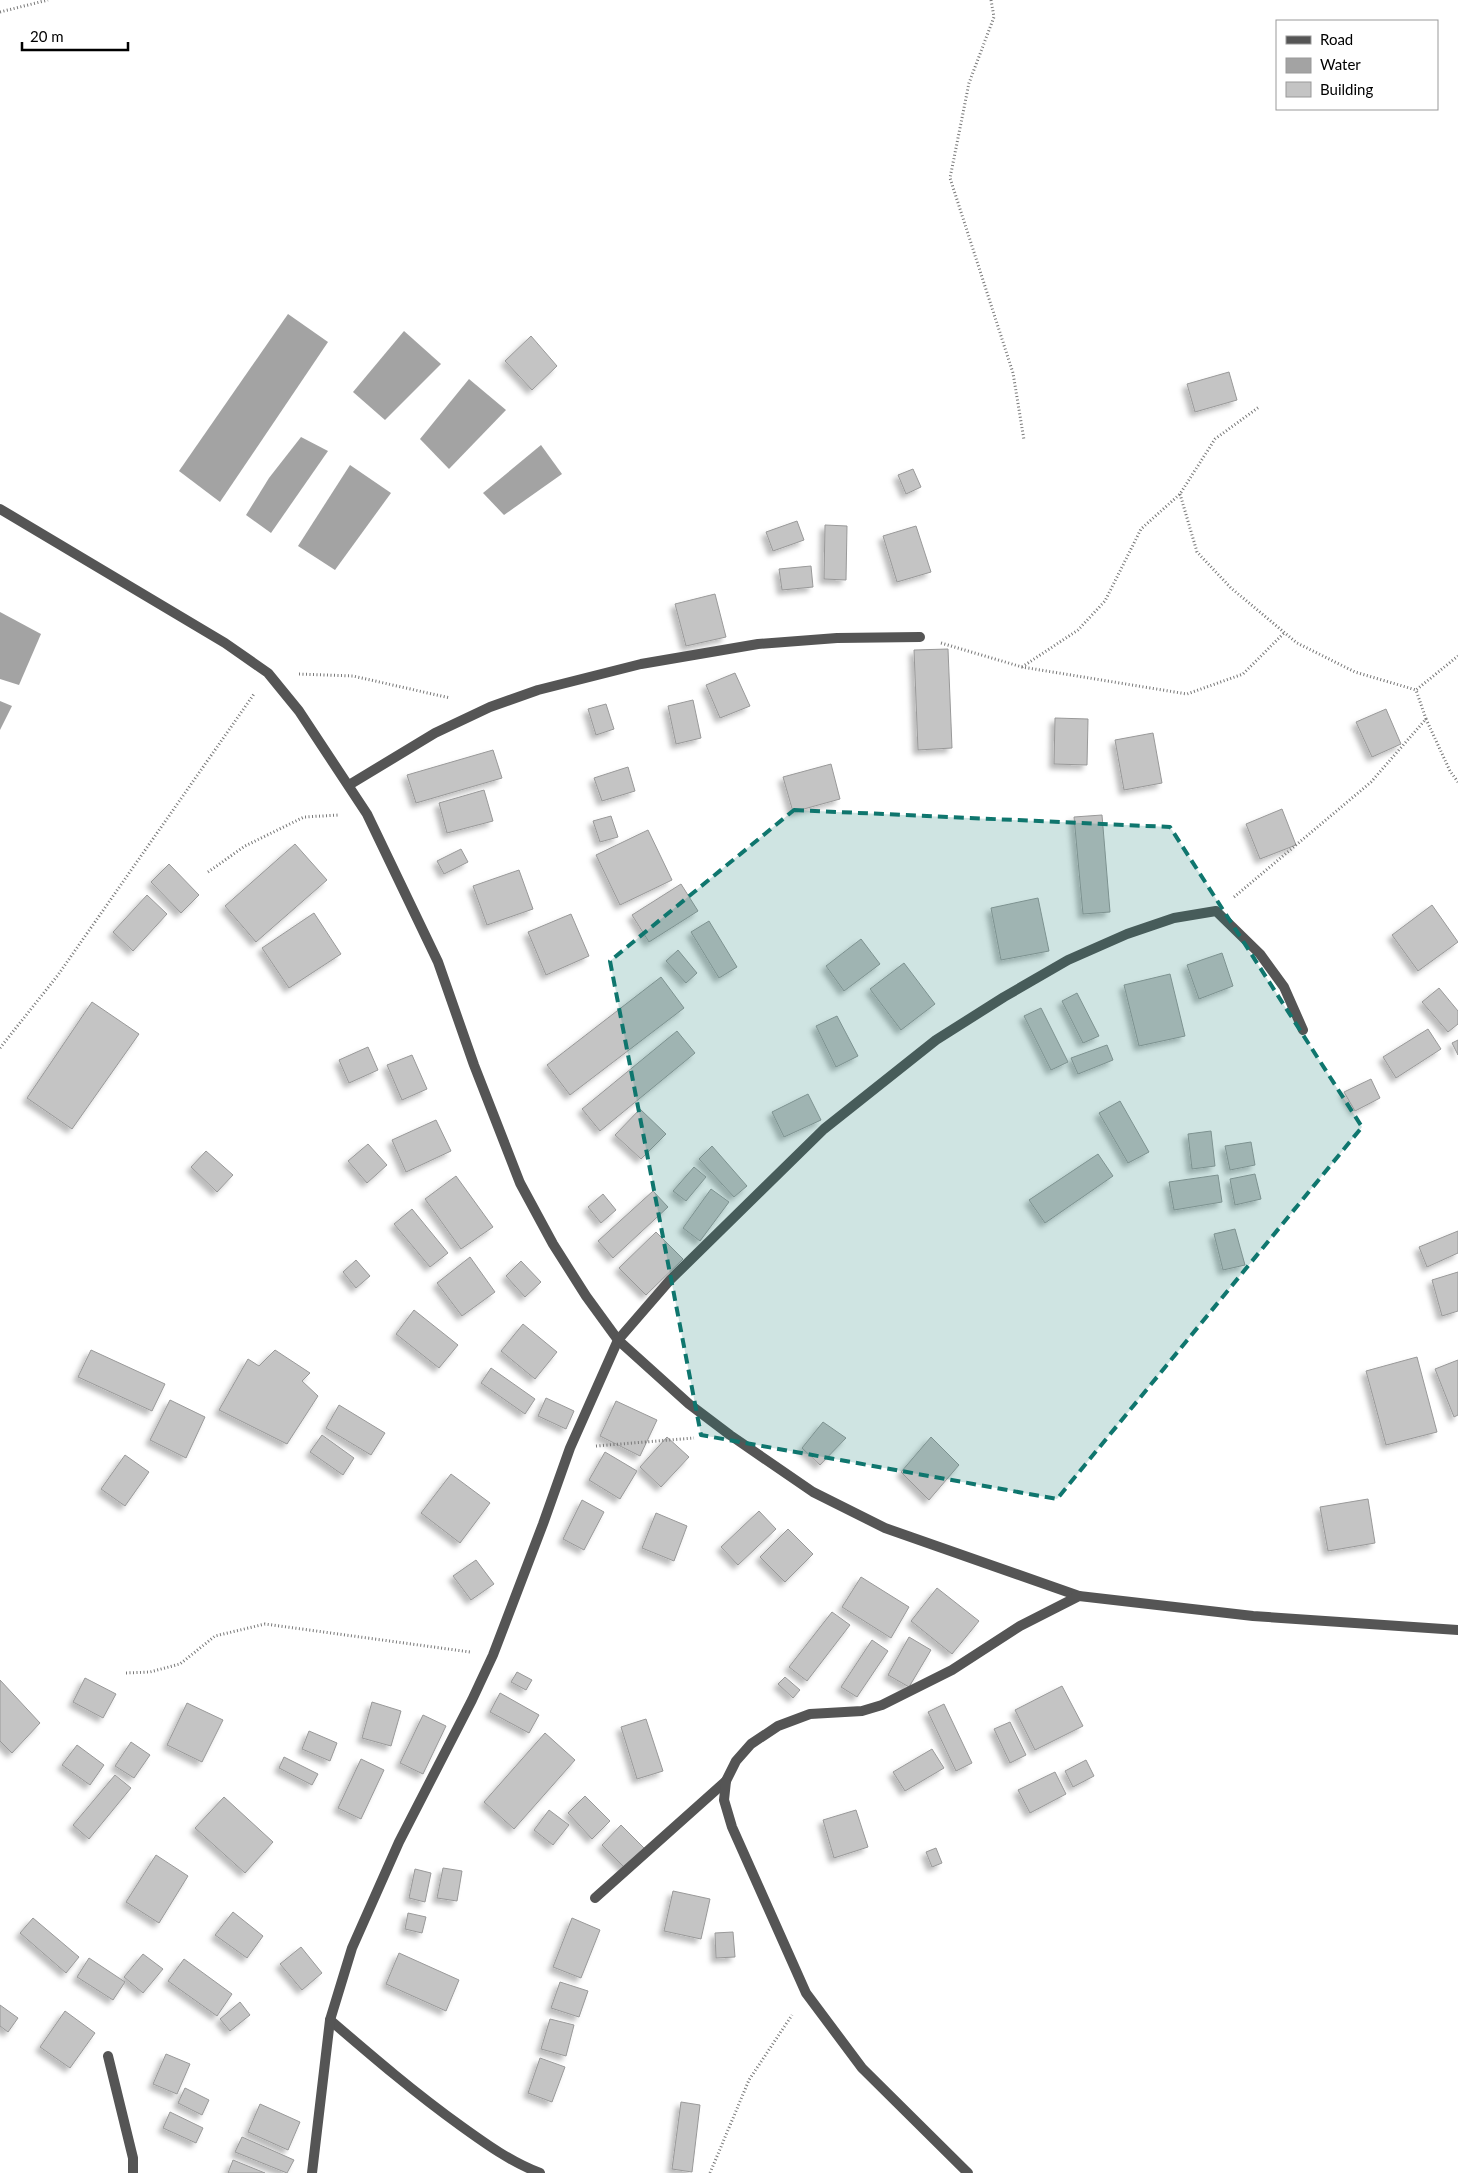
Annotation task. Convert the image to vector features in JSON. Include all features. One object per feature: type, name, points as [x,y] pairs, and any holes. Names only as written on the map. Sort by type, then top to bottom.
[{"type":"street","points":[[0,509],[225,643],[268,673],[299,711],[367,814],[438,962],[474,1065],[520,1183],[553,1244],[586,1296],[618,1340],[689,1404],[730,1435],[814,1492],[885,1528],[1079,1596],[1253,1616],[1458,1630]]},
{"type":"street","points":[[349,785],[435,733],[490,708],[538,690],[641,664],[758,644],[837,638],[920,637]]},
{"type":"street","points":[[312,2173],[330,2020],[352,1948],[399,1842],[493,1655],[570,1448],[618,1340],[670,1280],[824,1129],[936,1040],[1004,997],[1068,960],[1128,934],[1174,918],[1216,911],[1260,954],[1279,980],[1303,1030]]},
{"type":"street","points":[[968,2173],[862,2068],[806,1994],[732,1827],[724,1800],[726,1781],[736,1761],[751,1744],[778,1726],[810,1714],[862,1711],[882,1706],[952,1670],[1020,1626],[1079,1596]]},
{"type":"street","points":[[595,1898],[726,1781]]},
{"type":"street","points":[[330,2020],[391,2074],[447,2116],[497,2152],[540,2173]]},
{"type":"street","points":[[108,2056],[131,2149],[133,2173]]},
{"type":"path","points":[[0,12],[48,0]]},
{"type":"path","points":[[991,0],[994,18],[969,83],[950,178],[1013,373],[1024,440]]},
{"type":"path","points":[[1022,666],[1078,630],[1105,602],[1141,529],[1180,494],[1215,439],[1258,407]]},
{"type":"path","points":[[1180,494],[1197,552],[1231,588],[1284,633],[1297,643],[1355,672],[1416,690]]},
{"type":"path","points":[[920,637],[1022,666],[1187,694],[1243,674],[1284,633]]},
{"type":"path","points":[[1416,690],[1458,656]]},
{"type":"path","points":[[0,1048],[58,975],[268,673],[353,676],[490,708]]},
{"type":"path","points":[[1416,690],[1426,719],[1450,771],[1458,782]]},
{"type":"path","points":[[1216,911],[1371,782],[1426,719]]},
{"type":"path","points":[[208,872],[245,846],[304,817],[367,814]]},
{"type":"path","points":[[570,1448],[730,1435]]},
{"type":"path","points":[[126,1673],[150,1672],[180,1664],[215,1636],[266,1624],[493,1655]]},
{"type":"path","points":[[710,2173],[749,2080],[806,1994]]},
{"type":"highlighted area","points":[[794,810],[1170,827],[1362,1127],[1057,1499],[701,1435],[610,961]]},
{"type":"water","points":[[288,314],[328,342],[220,502],[179,471]]},
{"type":"water","points":[[404,331],[441,364],[385,420],[353,392]]},
{"type":"water","points":[[469,379],[506,410],[449,469],[420,439]]},
{"type":"water","points":[[301,437],[328,451],[271,533],[246,515],[269,478]]},
{"type":"water","points":[[541,445],[562,474],[504,515],[483,493]]},
{"type":"water","points":[[350,465],[391,493],[335,570],[298,546]]},
{"type":"water","points":[[0,612],[41,634],[19,685],[0,679]]},
{"type":"water","points":[[0,701],[12,706],[0,730]]},
{"type":"building","points":[[531,336],[557,366],[532,390],[505,361]]},
{"type":"building","points":[[1229,372],[1237,400],[1195,412],[1187,384]]},
{"type":"building","points":[[913,469],[921,487],[906,494],[898,475]]},
{"type":"building","points":[[797,521],[804,540],[773,551],[766,532]]},
{"type":"building","points":[[825,525],[847,526],[846,580],[824,579]]},
{"type":"building","points":[[916,526],[931,572],[897,582],[883,536]]},
{"type":"building","points":[[811,566],[813,587],[782,590],[779,569]]},
{"type":"building","points":[[715,594],[726,637],[686,646],[675,604]]},
{"type":"building","points":[[948,649],[952,748],[918,750],[914,650]]},
{"type":"building","points":[[735,673],[750,706],[720,718],[706,685]]},
{"type":"building","points":[[693,700],[701,738],[676,744],[668,706]]},
{"type":"building","points":[[606,704],[614,729],[596,735],[588,709]]},
{"type":"building","points":[[1386,709],[1401,744],[1372,757],[1356,722]]},
{"type":"building","points":[[1055,718],[1088,719],[1087,765],[1054,764]]},
{"type":"building","points":[[1153,733],[1162,783],[1124,790],[1115,740]]},
{"type":"building","points":[[493,750],[502,778],[416,803],[407,775]]},
{"type":"building","points":[[831,764],[840,799],[793,812],[783,777]]},
{"type":"building","points":[[628,767],[635,791],[602,801],[594,778]]},
{"type":"building","points":[[484,790],[493,821],[447,833],[439,803]]},
{"type":"building","points":[[1282,809],[1296,845],[1260,859],[1246,824]]},
{"type":"building","points":[[1102,815],[1110,912],[1083,914],[1074,817]]},
{"type":"building","points":[[611,816],[618,837],[600,842],[593,821]]},
{"type":"building","points":[[648,830],[672,880],[620,905],[596,855]]},
{"type":"building","points":[[295,844],[327,880],[256,942],[225,906]]},
{"type":"building","points":[[461,849],[468,862],[444,874],[437,861]]},
{"type":"building","points":[[169,864],[199,895],[181,913],[151,882]]},
{"type":"building","points":[[519,870],[533,909],[487,925],[473,886]]},
{"type":"building","points":[[681,884],[698,911],[649,942],[632,915]]},
{"type":"building","points":[[147,895],[167,914],[133,951],[113,932]]},
{"type":"building","points":[[1038,898],[1049,951],[1001,960],[991,908]]},
{"type":"building","points":[[1432,905],[1458,942],[1418,971],[1392,935]]},
{"type":"building","points":[[314,913],[341,954],[289,988],[262,948]]},
{"type":"building","points":[[571,914],[589,956],[546,975],[528,932]]},
{"type":"building","points":[[709,921],[737,967],[719,978],[691,932]]},
{"type":"building","points":[[861,939],[880,964],[844,991],[826,966]]},
{"type":"building","points":[[678,950],[697,973],[686,983],[666,961]]},
{"type":"building","points":[[1222,953],[1233,986],[1199,999],[1187,965]]},
{"type":"building","points":[[904,963],[935,1004],[901,1030],[870,989]]},
{"type":"building","points":[[1170,974],[1185,1036],[1139,1046],[1124,985]]},
{"type":"building","points":[[661,977],[684,1008],[570,1095],[547,1065]]},
{"type":"building","points":[[1439,988],[1458,1011],[1458,1024],[1448,1032],[1422,1002]]},
{"type":"building","points":[[1077,993],[1099,1036],[1083,1043],[1062,1001]]},
{"type":"building","points":[[92,1002],[139,1034],[72,1129],[27,1098]]},
{"type":"building","points":[[1041,1008],[1068,1062],[1051,1070],[1024,1016]]},
{"type":"building","points":[[837,1016],[858,1056],[836,1067],[816,1026]]},
{"type":"building","points":[[1428,1029],[1441,1049],[1396,1078],[1383,1057]]},
{"type":"building","points":[[677,1031],[695,1053],[600,1131],[582,1109]]},
{"type":"building","points":[[1458,1040],[1458,1055],[1452,1043]]},
{"type":"building","points":[[1107,1045],[1113,1060],[1078,1074],[1071,1058]]},
{"type":"building","points":[[368,1047],[378,1070],[349,1083],[339,1060]]},
{"type":"building","points":[[412,1055],[427,1089],[402,1100],[387,1065]]},
{"type":"building","points":[[1371,1079],[1380,1098],[1355,1111],[1344,1092]]},
{"type":"building","points":[[808,1094],[821,1120],[784,1137],[772,1112]]},
{"type":"building","points":[[1120,1101],[1149,1152],[1128,1163],[1099,1113]]},
{"type":"building","points":[[640,1109],[666,1134],[641,1159],[615,1135]]},
{"type":"building","points":[[436,1120],[451,1151],[406,1172],[392,1140]]},
{"type":"building","points":[[1211,1131],[1215,1166],[1192,1169],[1188,1134]]},
{"type":"building","points":[[1251,1142],[1255,1165],[1230,1170],[1225,1146]]},
{"type":"building","points":[[368,1144],[387,1165],[367,1183],[348,1161]]},
{"type":"building","points":[[712,1146],[747,1186],[734,1197],[699,1159]]},
{"type":"building","points":[[206,1151],[233,1175],[217,1192],[191,1167]]},
{"type":"building","points":[[1098,1154],[1113,1176],[1045,1223],[1029,1200]]},
{"type":"building","points":[[694,1167],[706,1177],[686,1201],[673,1191]]},
{"type":"building","points":[[1255,1174],[1261,1199],[1235,1205],[1230,1179]]},
{"type":"building","points":[[1218,1175],[1222,1202],[1174,1210],[1169,1182]]},
{"type":"building","points":[[456,1176],[493,1227],[461,1249],[425,1199]]},
{"type":"building","points":[[711,1189],[729,1202],[700,1241],[683,1228]]},
{"type":"building","points":[[653,1191],[668,1207],[613,1258],[598,1241]]},
{"type":"building","points":[[603,1194],[616,1210],[601,1223],[588,1207]]},
{"type":"building","points":[[412,1209],[448,1253],[430,1267],[394,1224]]},
{"type":"building","points":[[1235,1229],[1245,1265],[1223,1270],[1214,1234]]},
{"type":"building","points":[[1458,1231],[1458,1253],[1427,1267],[1419,1247]]},
{"type":"building","points":[[656,1232],[683,1259],[646,1295],[619,1268]]},
{"type":"building","points":[[470,1257],[495,1292],[462,1316],[437,1283]]},
{"type":"building","points":[[356,1260],[370,1276],[356,1288],[343,1272]]},
{"type":"building","points":[[521,1261],[541,1282],[525,1297],[506,1276]]},
{"type":"building","points":[[1458,1272],[1458,1311],[1442,1316],[1432,1280]]},
{"type":"building","points":[[414,1310],[458,1345],[439,1368],[396,1334]]},
{"type":"building","points":[[523,1324],[557,1352],[535,1379],[501,1351]]},
{"type":"building","points":[[91,1350],[165,1384],[152,1411],[78,1377]]},
{"type":"building","points":[[275,1350],[310,1373],[302,1381],[318,1396],[287,1444],[219,1410],[248,1359],[259,1366]]},
{"type":"building","points":[[1417,1357],[1437,1432],[1386,1445],[1366,1371]]},
{"type":"building","points":[[1458,1360],[1458,1415],[1454,1417],[1435,1369]]},
{"type":"building","points":[[491,1368],[535,1399],[525,1414],[481,1383]]},
{"type":"building","points":[[546,1398],[574,1411],[566,1429],[538,1416]]},
{"type":"building","points":[[170,1400],[205,1417],[186,1458],[150,1440]]},
{"type":"building","points":[[616,1401],[657,1420],[640,1456],[600,1436]]},
{"type":"building","points":[[339,1405],[385,1433],[371,1455],[326,1428]]},
{"type":"building","points":[[823,1422],[846,1438],[820,1465],[802,1448]]},
{"type":"building","points":[[322,1435],[354,1458],[343,1475],[310,1452]]},
{"type":"building","points":[[667,1437],[689,1457],[661,1487],[640,1467]]},
{"type":"building","points":[[931,1437],[959,1465],[929,1500],[901,1472]]},
{"type":"building","points":[[605,1452],[637,1471],[620,1499],[589,1480]]},
{"type":"building","points":[[125,1455],[149,1472],[125,1506],[101,1489]]},
{"type":"building","points":[[451,1474],[490,1503],[460,1543],[421,1513]]},
{"type":"building","points":[[1368,1499],[1375,1543],[1328,1551],[1320,1507]]},
{"type":"building","points":[[582,1500],[604,1512],[584,1550],[563,1539]]},
{"type":"building","points":[[759,1511],[776,1529],[738,1565],[721,1547]]},
{"type":"building","points":[[656,1513],[687,1526],[674,1561],[642,1548]]},
{"type":"building","points":[[788,1529],[813,1554],[785,1582],[760,1557]]},
{"type":"building","points":[[476,1560],[494,1584],[471,1600],[453,1576]]},
{"type":"building","points":[[861,1577],[909,1607],[891,1638],[842,1607]]},
{"type":"building","points":[[937,1588],[979,1621],[952,1654],[911,1621]]},
{"type":"building","points":[[832,1612],[850,1625],[807,1681],[789,1667]]},
{"type":"building","points":[[909,1637],[931,1650],[909,1687],[888,1675]]},
{"type":"building","points":[[872,1640],[888,1651],[857,1697],[841,1687]]},
{"type":"building","points":[[517,1672],[532,1680],[526,1690],[511,1682]]},
{"type":"building","points":[[785,1677],[800,1690],[793,1698],[778,1684]]},
{"type":"building","points":[[85,1678],[116,1694],[103,1718],[73,1702]]},
{"type":"building","points":[[0,1680],[40,1723],[12,1753],[0,1741]]},
{"type":"building","points":[[1062,1686],[1083,1726],[1035,1750],[1015,1710]]},
{"type":"building","points":[[500,1693],[539,1715],[529,1733],[490,1712]]},
{"type":"building","points":[[372,1702],[401,1711],[391,1746],[362,1738]]},
{"type":"building","points":[[187,1703],[223,1720],[202,1762],[167,1745]]},
{"type":"building","points":[[944,1704],[972,1763],[956,1771],[928,1712]]},
{"type":"building","points":[[423,1715],[446,1726],[423,1774],[400,1763]]},
{"type":"building","points":[[646,1719],[663,1771],[637,1779],[621,1727]]},
{"type":"building","points":[[1010,1722],[1026,1755],[1010,1763],[994,1729]]},
{"type":"building","points":[[309,1731],[337,1743],[330,1761],[302,1749]]},
{"type":"building","points":[[545,1733],[575,1760],[514,1829],[484,1802]]},
{"type":"building","points":[[131,1742],[150,1755],[134,1778],[115,1766]]},
{"type":"building","points":[[77,1745],[104,1765],[90,1785],[62,1765]]},
{"type":"building","points":[[932,1749],[944,1768],[905,1791],[893,1772]]},
{"type":"building","points":[[284,1757],[318,1774],[312,1785],[279,1768]]},
{"type":"building","points":[[361,1759],[384,1770],[361,1819],[338,1808]]},
{"type":"building","points":[[1086,1760],[1094,1776],[1073,1787],[1065,1771]]},
{"type":"building","points":[[1055,1772],[1066,1794],[1030,1813],[1018,1790]]},
{"type":"building","points":[[115,1775],[131,1788],[89,1839],[73,1825]]},
{"type":"building","points":[[585,1796],[610,1821],[592,1839],[568,1813]]},
{"type":"building","points":[[224,1797],[273,1842],[245,1873],[195,1828]]},
{"type":"building","points":[[549,1810],[569,1825],[553,1845],[534,1830]]},
{"type":"building","points":[[856,1810],[868,1847],[834,1858],[823,1820]]},
{"type":"building","points":[[621,1825],[646,1850],[627,1870],[602,1845]]},
{"type":"building","points":[[936,1848],[942,1863],[932,1867],[926,1852]]},
{"type":"building","points":[[156,1855],[188,1876],[159,1923],[126,1902]]},
{"type":"building","points":[[443,1868],[462,1871],[457,1901],[437,1898]]},
{"type":"building","points":[[415,1869],[431,1873],[425,1902],[409,1898]]},
{"type":"building","points":[[673,1891],[710,1899],[701,1939],[664,1931]]},
{"type":"building","points":[[233,1912],[263,1936],[247,1958],[215,1935]]},
{"type":"building","points":[[408,1913],[426,1917],[422,1933],[405,1929]]},
{"type":"building","points":[[33,1918],[79,1957],[66,1973],[20,1933]]},
{"type":"building","points":[[572,1918],[600,1930],[581,1978],[553,1967]]},
{"type":"building","points":[[733,1932],[735,1957],[716,1958],[715,1933]]},
{"type":"building","points":[[301,1947],[322,1973],[302,1990],[280,1964]]},
{"type":"building","points":[[399,1953],[459,1980],[446,2011],[386,1984]]},
{"type":"building","points":[[143,1954],[163,1969],[143,1993],[124,1977]]},
{"type":"building","points":[[89,1958],[125,1982],[113,2000],[77,1977]]},
{"type":"building","points":[[184,1959],[232,1994],[217,2016],[168,1981]]},
{"type":"building","points":[[560,1982],[588,1991],[579,2017],[551,2008]]},
{"type":"building","points":[[240,2002],[250,2015],[230,2031],[220,2019]]},
{"type":"building","points":[[0,2005],[18,2018],[8,2032],[0,2026]]},
{"type":"building","points":[[65,2011],[95,2033],[70,2068],[40,2047]]},
{"type":"building","points":[[550,2019],[574,2025],[566,2056],[541,2049]]},
{"type":"building","points":[[166,2054],[190,2064],[177,2094],[153,2084]]},
{"type":"building","points":[[540,2058],[565,2067],[552,2102],[528,2093]]},
{"type":"building","points":[[185,2088],[209,2100],[202,2115],[178,2103]]},
{"type":"building","points":[[681,2102],[700,2105],[692,2172],[672,2169]]},
{"type":"building","points":[[260,2104],[300,2122],[288,2150],[248,2132]]},
{"type":"building","points":[[170,2112],[203,2128],[196,2143],[163,2128]]},
{"type":"building","points":[[242,2137],[294,2160],[287,2173],[235,2152]]},
{"type":"building","points":[[233,2160],[265,2173],[228,2173]]}]
